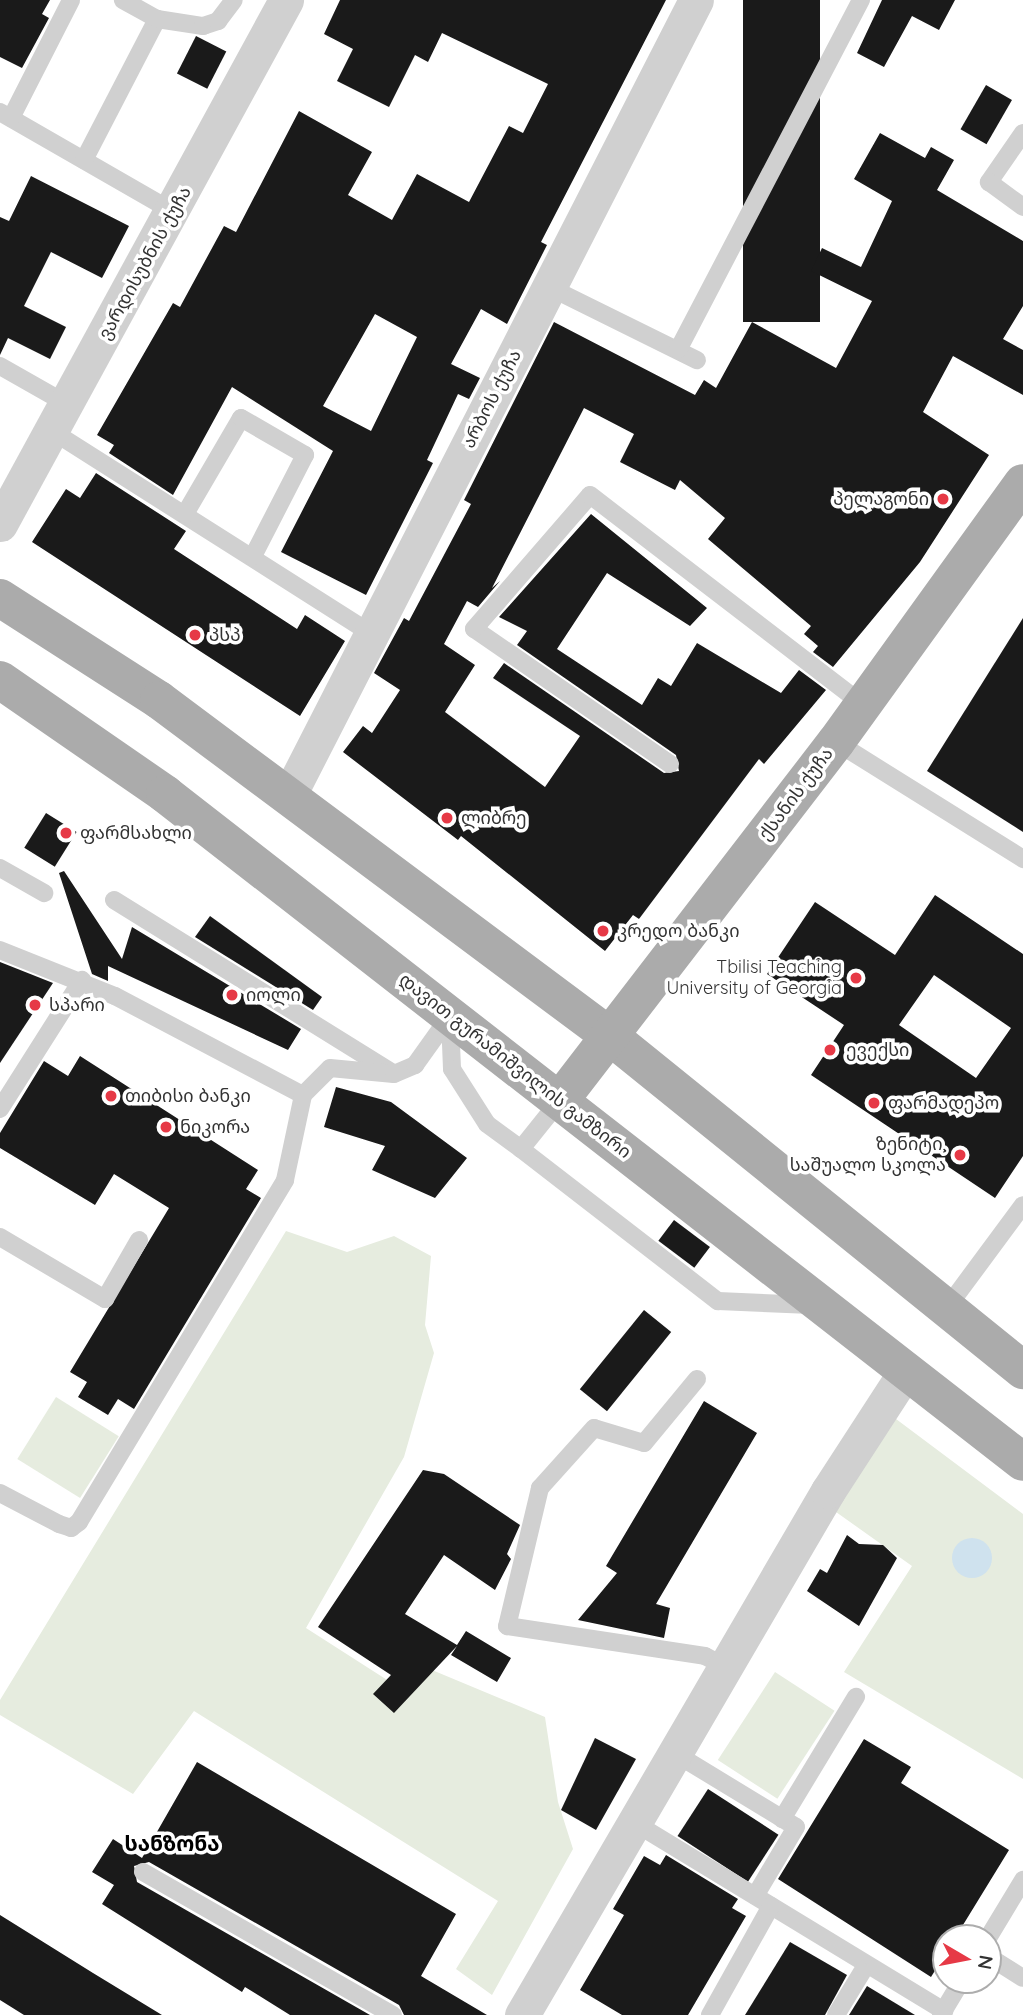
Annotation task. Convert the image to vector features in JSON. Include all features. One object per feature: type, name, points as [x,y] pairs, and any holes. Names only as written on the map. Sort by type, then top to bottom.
[{"type":"main road","name":"ქსანის ქუჩა","points":[[561,1099],[864,705],[1023,483]]},
{"type":"main road","points":[[3,603],[159,700],[611,1037],[1023,1370]]},
{"type":"main road","name":"დავით გურამიშვილის გამზირი","points":[[0,680],[165,794],[561,1099],[817,1305],[1023,1462]]},
{"type":"street","name":"ვარდისუბნის ქუჩა","points":[[1,519],[174,212],[286,0]]},
{"type":"street","name":"არბოს ქუჩა","points":[[288,797],[696,0]]},
{"type":"street","points":[[522,2015],[676,1754],[724,1666],[875,1413],[906,1371]]},
{"type":"lane","points":[[71,0],[5,115],[174,212]]},
{"type":"lane","points":[[123,0],[157,19],[203,26],[218,21],[234,0]]},
{"type":"lane","points":[[678,350],[861,0]]},
{"type":"lane","points":[[84,160],[157,19]]},
{"type":"lane","points":[[1023,133],[989,182],[1023,207]]},
{"type":"lane","points":[[550,287],[697,360]]},
{"type":"lane","points":[[0,366],[60,417],[185,514],[372,634]]},
{"type":"lane","points":[[185,514],[241,418],[305,455],[253,556]]},
{"type":"lane","points":[[670,764],[474,629],[590,495],[864,705]]},
{"type":"lane","points":[[836,742],[1023,859]]},
{"type":"lane","points":[[0,868],[44,893]]},
{"type":"lane","points":[[114,900],[394,1073]]},
{"type":"lane","points":[[0,950],[82,980],[303,1095]]},
{"type":"lane","points":[[0,1109],[82,980]]},
{"type":"lane","points":[[0,1493],[59,1524],[71,1528],[79,1522],[285,1180],[303,1095],[330,1068],[394,1073],[415,1065],[450,1016]]},
{"type":"lane","points":[[450,1016],[452,1069],[487,1124],[718,1301],[817,1305]]},
{"type":"lane","points":[[521,1149],[561,1099]]},
{"type":"lane","points":[[946,1309],[1023,1205]]},
{"type":"lane","points":[[0,1237],[105,1299],[139,1240]]},
{"type":"lane","points":[[696,1379],[644,1443],[594,1428],[540,1488],[507,1626],[705,1656],[724,1666]]},
{"type":"lane","points":[[782,1819],[856,1697]]},
{"type":"lane","points":[[676,1754],[796,1827],[755,1896]]},
{"type":"lane","points":[[635,1823],[942,2013],[954,1994]]},
{"type":"lane","points":[[143,1872],[393,2015]]},
{"type":"lane","points":[[996,1924],[1023,1880]]},
{"type":"lane","points":[[710,2015],[772,1906]]},
{"type":"lane","points":[[1002,1965],[1023,1978]]},
{"type":"lane","points":[[836,2015],[862,1972]]},
{"type":"shaded area","points":[[286,1231],[347,1252],[394,1236],[431,1256],[425,1325],[434,1353],[404,1457],[306,1628],[409,1694],[432,1670],[545,1717],[558,1802],[573,1849],[492,1995],[456,1969],[498,1901],[194,1711],[133,1794],[0,1715],[0,1700]]},
{"type":"shaded area","points":[[56,1397],[119,1436],[80,1498],[17,1459]]},
{"type":"shaded area","points":[[892,1416],[1023,1514],[1023,1779],[844,1672],[912,1566],[836,1512]]},
{"type":"shaded area","points":[[775,1672],[835,1711],[777,1799],[718,1760]]},
{"type":"water","points":[[972,1538],[986,1544],[992,1558],[986,1572],[972,1578],[958,1572],[952,1558],[958,1544]]},
{"type":"building","points":[[0,0],[50,0],[42,14],[49,18],[22,68],[0,57]]},
{"type":"building","points":[[340,0],[666,0],[541,242],[547,245],[507,324],[481,309],[451,364],[480,378],[469,399],[458,394],[427,460],[433,463],[366,595],[281,552],[333,451],[232,387],[173,495],[109,453],[114,445],[97,435],[173,303],[180,307],[224,226],[236,232],[299,111],[372,152],[348,195],[392,220],[417,174],[469,202],[509,126],[523,133],[548,84],[442,33],[428,62],[415,55],[389,107],[337,81],[353,49],[324,34]],"holes":[[[375,314],[417,337],[371,431],[323,406]]]},
{"type":"building","points":[[743,0],[820,0],[820,322],[743,322]]},
{"type":"building","points":[[882,0],[955,0],[939,30],[912,16],[884,67],[857,53]]},
{"type":"building","points":[[196,36],[226,51],[207,89],[177,73]]},
{"type":"building","points":[[986,85],[1012,100],[986,144],[960,129]]},
{"type":"building","points":[[880,133],[925,158],[931,147],[954,160],[937,190],[1023,241],[1023,306],[1003,339],[1023,350],[1023,395],[953,356],[923,412],[989,455],[920,562],[833,667],[813,652],[818,646],[804,634],[811,626],[708,539],[725,518],[680,480],[675,490],[620,462],[634,434],[584,408],[492,588],[500,581],[478,607],[467,601],[444,644],[475,665],[445,712],[545,787],[580,736],[493,678],[504,663],[664,773],[679,771],[676,755],[517,645],[527,631],[499,617],[591,514],[707,608],[690,626],[607,573],[557,649],[642,705],[658,678],[671,686],[697,643],[781,693],[799,670],[826,690],[764,764],[759,759],[639,919],[633,915],[605,951],[461,836],[458,840],[343,752],[363,726],[372,733],[400,690],[374,673],[404,618],[409,621],[471,504],[464,500],[554,322],[695,395],[704,380],[716,388],[752,322],[836,368],[872,301],[811,271],[822,248],[861,267],[892,201],[854,179]]},
{"type":"building","points":[[31,176],[129,226],[102,278],[51,252],[24,306],[66,327],[50,359],[8,338],[0,355],[0,217],[9,221]]},
{"type":"building","points":[[96,473],[186,531],[174,549],[297,629],[305,615],[345,641],[300,716],[32,542],[66,489],[80,498]]},
{"type":"building","points":[[1023,618],[1023,832],[927,771]]},
{"type":"building","points":[[46,813],[77,832],[55,867],[24,848]]},
{"type":"building","points":[[64,871],[122,959],[132,927],[301,1029],[288,1050],[108,966],[108,981],[92,974],[59,873]]},
{"type":"building","points":[[935,895],[1023,954],[1023,1156],[995,1198],[811,1075],[844,1025],[767,974],[815,902],[895,955]],"holes":[[[934,975],[1011,1028],[976,1078],[899,1025]]]},
{"type":"building","points":[[210,916],[322,997],[313,1010],[195,937]]},
{"type":"building","points":[[0,962],[53,983],[0,1063]]},
{"type":"building","points":[[80,1056],[258,1170],[246,1189],[261,1198],[134,1409],[118,1399],[108,1415],[78,1397],[87,1382],[70,1372],[169,1208],[114,1174],[95,1205],[0,1148],[0,1133],[44,1061],[68,1076]]},
{"type":"building","points":[[336,1087],[391,1102],[467,1158],[435,1198],[372,1170],[385,1146],[324,1127]]},
{"type":"building","points":[[674,1220],[710,1247],[694,1268],[658,1241]]},
{"type":"building","points":[[644,1310],[671,1332],[607,1411],[580,1389]]},
{"type":"building","points":[[704,1401],[757,1433],[656,1604],[670,1608],[664,1638],[578,1620],[617,1573],[606,1566]]},
{"type":"building","points":[[423,1470],[444,1474],[520,1525],[507,1554],[511,1559],[495,1590],[444,1555],[405,1614],[457,1645],[466,1631],[511,1658],[497,1682],[451,1655],[457,1646],[394,1713],[373,1694],[391,1675],[318,1627]]},
{"type":"building","points":[[847,1535],[859,1544],[883,1545],[897,1558],[859,1626],[807,1591],[820,1569],[827,1573]]},
{"type":"building","points":[[595,1738],[636,1759],[596,1830],[561,1810]]},
{"type":"building","points":[[864,1739],[911,1767],[901,1783],[1009,1850],[964,1924],[932,1924],[931,1977],[778,1879]]},
{"type":"building","points":[[197,1762],[456,1914],[421,1976],[487,2015],[404,2015],[399,2005],[149,1862],[134,1866],[137,1882],[370,2015],[290,2015],[245,1987],[242,1992],[102,1904],[114,1885],[92,1872],[113,1839],[142,1858]]},
{"type":"building","points":[[708,1789],[778,1835],[748,1882],[678,1836]]},
{"type":"building","points":[[666,1855],[738,1899],[732,1908],[746,1916],[688,2015],[622,2015],[580,1990],[624,1915],[613,1909],[644,1856],[660,1865]]},
{"type":"building","points":[[0,1915],[162,2015],[24,2015],[0,2000]]},
{"type":"building","points":[[790,1942],[847,1975],[825,2015],[745,2015]]},
{"type":"building","points":[[867,1986],[915,2015],[849,2015]]},
{"type":"place","name":"პელაგონი","points":[[943,499]]},
{"type":"place","name":"პსპ","points":[[195,635]]},
{"type":"place","name":"ლიბრე","points":[[447,818]]},
{"type":"place","name":"ფარმსახლი","points":[[66,833]]},
{"type":"place","name":"კრედო ბანკი","points":[[603,931]]},
{"type":"place","name":"Tbilisi Teaching University of Georgia","points":[[856,978]]},
{"type":"place","name":"იოლი","points":[[232,995]]},
{"type":"place","name":"სპარი","points":[[35,1005]]},
{"type":"place","name":"ევექსი","points":[[830,1050]]},
{"type":"place","name":"თიბისი ბანკი","points":[[111,1096]]},
{"type":"place","name":"ფარმადეპო","points":[[874,1103]]},
{"type":"place","name":"ნიკორა","points":[[166,1127]]},
{"type":"place","name":"ზენიტი, საშუალო სკოლა","points":[[960,1155]]},
{"type":"district","name":"სანზონა","points":[[172,1843]]}]
